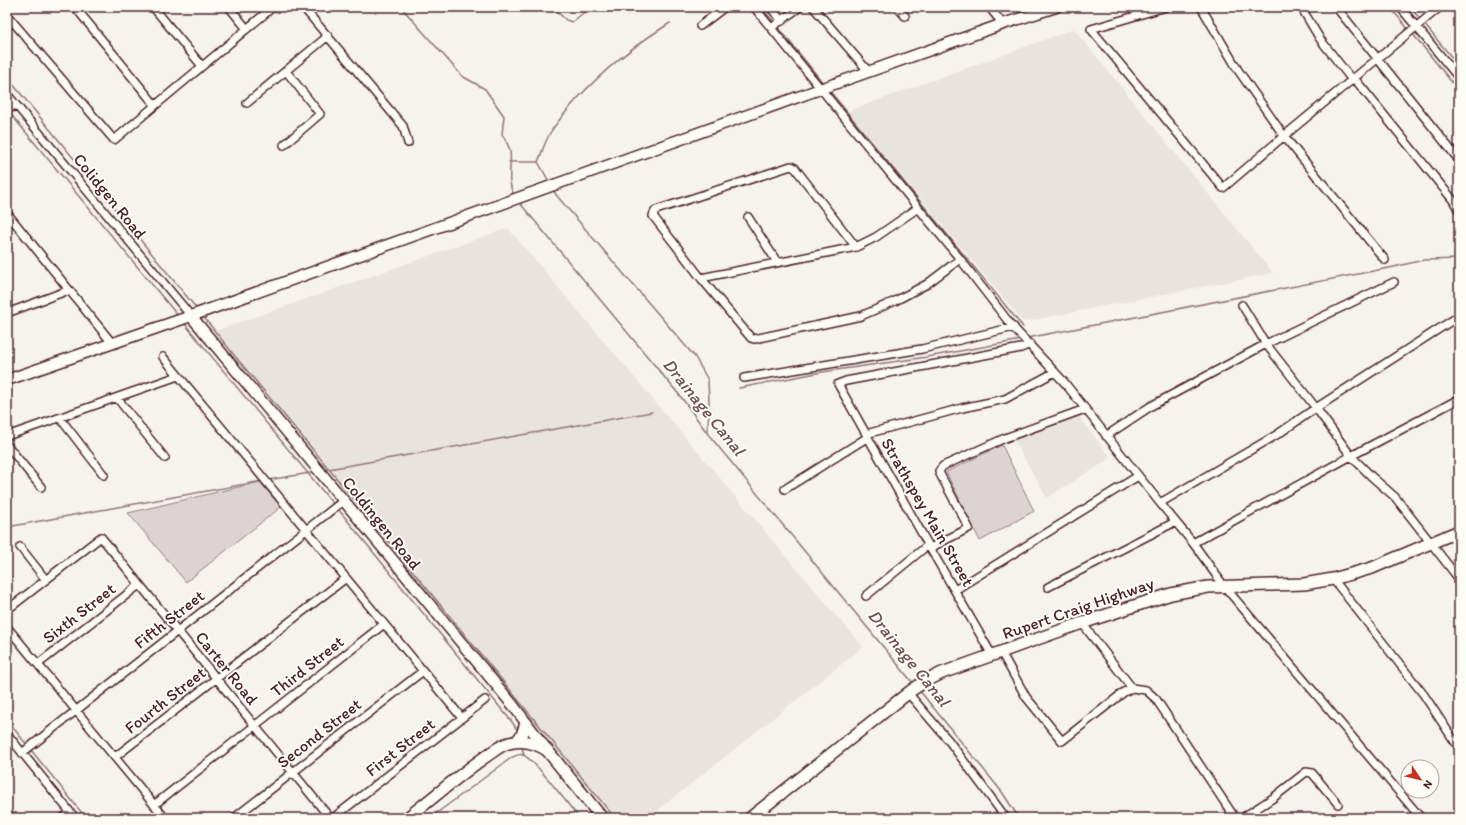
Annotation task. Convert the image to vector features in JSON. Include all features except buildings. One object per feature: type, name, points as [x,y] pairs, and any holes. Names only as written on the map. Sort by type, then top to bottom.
[{"type":"main road","points":[[7,380],[191,316],[820,89],[1003,24],[1056,7]]},
{"type":"main road","name":"Coldingen Road","points":[[191,316],[339,505],[526,723],[547,750]]},
{"type":"main road","name":"Rupert Craig Highway","points":[[750,818],[762,814],[910,692],[924,682],[942,674],[996,653],[1171,594],[1200,588],[1304,584],[1334,579],[1372,568],[1459,531]]},
{"type":"main road","points":[[517,741],[522,735],[526,723]]},
{"type":"main road","points":[[407,818],[475,764],[501,746],[517,741],[536,744],[547,750],[602,818]]},
{"type":"street","points":[[75,7],[155,105]]},
{"type":"street","points":[[153,7],[202,66]]},
{"type":"street","points":[[229,7],[248,29]]},
{"type":"street","points":[[7,14],[114,140],[274,7]]},
{"type":"street","points":[[302,7],[403,126],[408,143]]},
{"type":"street","points":[[700,26],[725,7]]},
{"type":"street","points":[[754,7],[960,258],[1014,327],[1055,372],[1193,543],[1224,586],[1421,818]]},
{"type":"street","points":[[770,7],[782,21]]},
{"type":"street","points":[[772,28],[800,7]]},
{"type":"street","points":[[813,7],[869,72]]},
{"type":"street","points":[[897,7],[904,16]]},
{"type":"street","points":[[989,7],[1003,24]]},
{"type":"street","points":[[1166,7],[1091,29],[1223,188],[1440,7]]},
{"type":"street","points":[[1201,7],[1238,70],[1284,136],[1385,260]]},
{"type":"street","points":[[1301,7],[1320,39],[1453,200],[1458,209]]},
{"type":"street","points":[[1336,7],[1459,160]]},
{"type":"street","points":[[1400,7],[1459,78]]},
{"type":"street","points":[[247,103],[328,36]]},
{"type":"street","points":[[284,145],[320,114],[286,71]]},
{"type":"street","name":"Colidgen Road","points":[[7,94],[191,316]]},
{"type":"street","points":[[7,111],[15,104]]},
{"type":"street","points":[[856,246],[795,168],[791,166],[656,210],[653,216],[701,278],[751,338],[754,339],[861,316],[895,302],[927,284],[960,258]]},
{"type":"street","points":[[701,278],[856,246],[876,237],[918,208]]},
{"type":"street","points":[[7,213],[112,343]]},
{"type":"street","points":[[748,217],[777,262]]},
{"type":"street","points":[[1106,436],[1151,406],[1266,344],[1394,282]]},
{"type":"street","points":[[7,313],[69,290]]},
{"type":"street","points":[[1242,305],[1266,344],[1351,456],[1395,497],[1459,579]]},
{"type":"street","points":[[1160,503],[1278,434],[1459,316]]},
{"type":"street","points":[[744,378],[922,349],[1014,327]]},
{"type":"street","name":"Strathspey Main Street","points":[[1030,344],[1021,348],[846,381],[838,384],[955,590],[1026,697],[1062,741],[1124,692],[1132,688]]},
{"type":"street","points":[[163,357],[462,718]]},
{"type":"street","points":[[785,489],[867,435],[962,408],[1005,399],[1055,372]]},
{"type":"street","points":[[7,436],[178,376]]},
{"type":"street","points":[[117,398],[165,458]]},
{"type":"street","points":[[1193,543],[1351,456],[1459,399]]},
{"type":"street","points":[[866,596],[929,546],[969,528],[940,474],[939,471],[943,466],[1005,438],[1085,409]]},
{"type":"street","points":[[60,418],[104,475]]},
{"type":"street","points":[[7,445],[41,487]]},
{"type":"street","points":[[955,590],[1138,476]]},
{"type":"street","name":"Fifth Street","points":[[22,753],[339,505]]},
{"type":"street","points":[[1048,588],[1175,522]]},
{"type":"street","name":"Carter Road","points":[[46,580],[101,537],[330,818]]},
{"type":"street","points":[[7,610],[46,580],[20,547]]},
{"type":"street","name":"Fourth Street","points":[[115,757],[346,578]]},
{"type":"street","points":[[1334,579],[1424,695],[1459,748]]},
{"type":"street","name":"Sixth Street","points":[[38,664],[139,584]]},
{"type":"street","points":[[1082,623],[1132,688],[1146,690],[1156,699],[1235,818]]},
{"type":"street","name":"Third Street","points":[[154,805],[384,624]]},
{"type":"street","points":[[7,627],[165,818]]},
{"type":"street","name":"Second Street","points":[[234,818],[423,671]]},
{"type":"street","points":[[910,692],[949,741],[1006,818]]},
{"type":"street","name":"First Street","points":[[333,818],[485,700]]},
{"type":"street","points":[[7,734],[73,815],[63,818]]},
{"type":"street","points":[[1242,818],[1273,798],[1306,772],[1312,772],[1338,804]]},
{"type":"shaded area","points":[[1074,29],[1273,273],[1023,322],[848,111]]},
{"type":"shaded area","points":[[508,228],[863,647],[648,818],[610,818],[212,332]]},
{"type":"shaded area","points":[[1077,414],[1111,458],[1047,498],[1013,439]]},
{"type":"shaded area","points":[[1002,445],[1034,511],[980,541],[946,472]]},
{"type":"shaded area","points":[[260,482],[281,507],[186,582],[128,513]]},
{"type":"waterway","name":"Drainage Canal","points":[[401,7],[462,76],[485,89],[504,116],[502,134],[510,151],[510,184],[514,195]]},
{"type":"waterway","points":[[552,7],[566,20],[572,22],[591,7]]},
{"type":"waterway","points":[[761,7],[774,22]]},
{"type":"waterway","points":[[1390,7],[1409,30]]},
{"type":"waterway","points":[[1410,7],[1420,19]]},
{"type":"waterway","points":[[509,162],[538,162],[550,133],[576,100],[620,58],[670,23]]},
{"type":"waterway","points":[[1424,24],[1459,66]]},
{"type":"waterway","points":[[777,26],[824,84]]},
{"type":"waterway","points":[[1412,33],[1459,91]]},
{"type":"waterway","points":[[7,77],[197,309]]},
{"type":"waterway","points":[[829,90],[1023,327]]},
{"type":"waterway","points":[[9,112],[179,317]]},
{"type":"waterway","points":[[538,162],[550,183]]},
{"type":"waterway","points":[[553,190],[695,357],[708,380],[708,432]]},
{"type":"waterway","name":"Drainage Canal","points":[[519,202],[681,397],[708,434],[913,683]]},
{"type":"waterway","points":[[1027,338],[1394,267],[1423,260],[1459,259]]},
{"type":"waterway","points":[[202,315],[615,818]]},
{"type":"waterway","points":[[184,323],[334,505]]},
{"type":"waterway","points":[[739,388],[822,372],[927,357],[1021,340]]},
{"type":"waterway","points":[[323,470],[652,412]]},
{"type":"waterway","points":[[268,480],[316,472]]},
{"type":"waterway","points":[[7,527],[262,481]]},
{"type":"waterway","points":[[338,509],[518,731]]},
{"type":"waterway","name":"Drainage Canal","points":[[919,690],[1002,792],[1019,818]]},
{"type":"waterway","points":[[7,720],[27,745]]},
{"type":"waterway","points":[[522,747],[524,755]]},
{"type":"waterway","points":[[31,750],[86,818]]},
{"type":"waterway","points":[[430,818],[511,758],[520,754],[528,758],[535,765],[579,818]]}]
